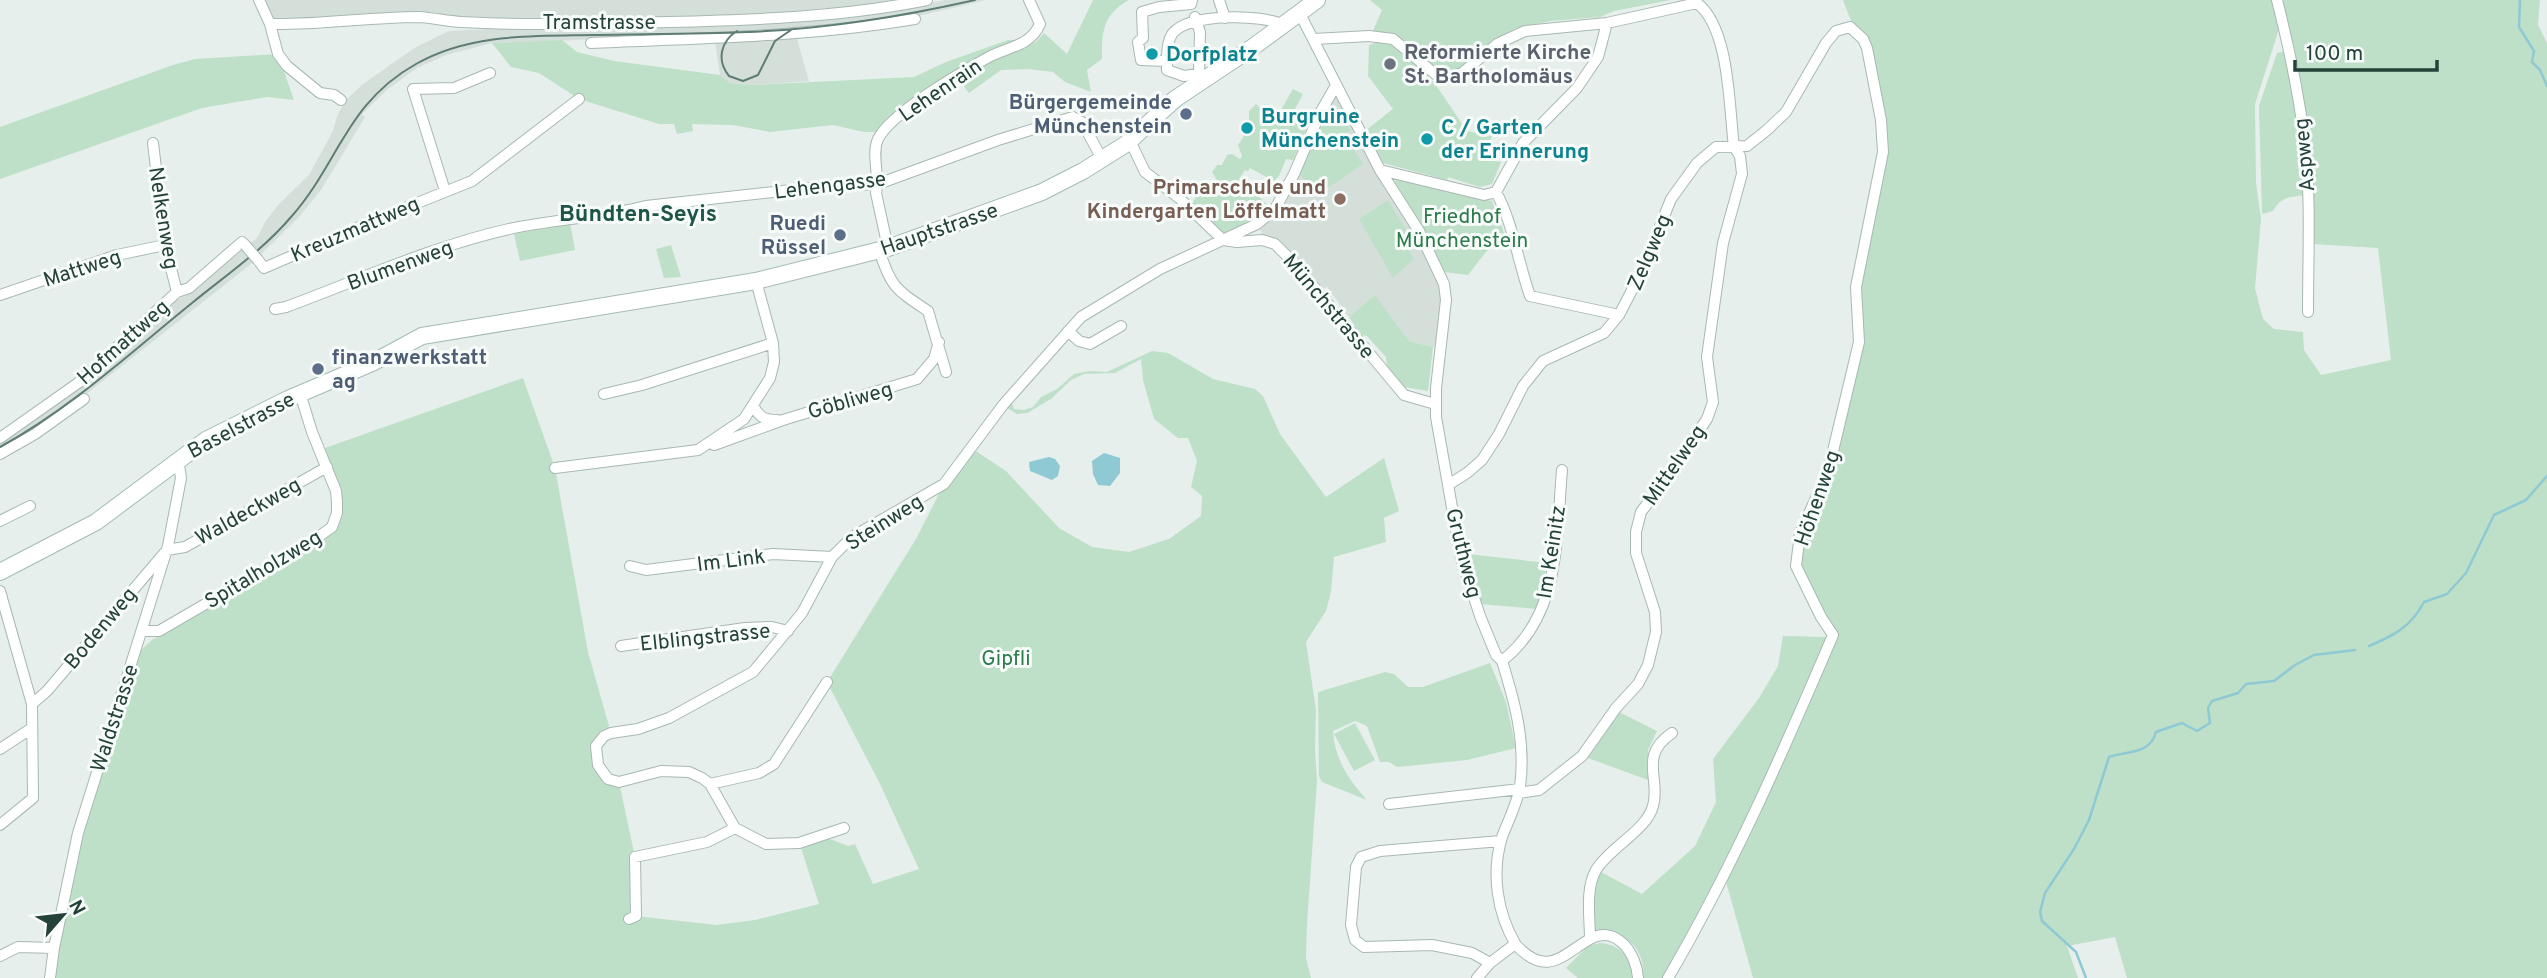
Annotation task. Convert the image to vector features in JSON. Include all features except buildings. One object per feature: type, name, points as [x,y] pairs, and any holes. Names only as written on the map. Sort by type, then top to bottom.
[{"type":"main road","name":"Hauptstrasse","points":[[503,322],[756,281],[883,249],[1023,200],[1055,186],[1126,144],[1201,78],[1300,14],[1317,0]]},
{"type":"main road","name":"Baselstrasse","points":[[0,572],[96,522],[206,440],[300,393],[351,373],[422,336],[503,322]]},
{"type":"street","points":[[259,0],[270,24],[278,54],[287,66],[320,93],[334,94],[341,100]]},
{"type":"street","name":"Tramstrasse","points":[[270,24],[419,18],[460,22],[594,23],[726,20],[819,15],[927,0]]},
{"type":"street","name":"Lehenrain","points":[[946,372],[928,310],[899,292],[888,278],[876,192],[876,142],[882,132],[926,96],[989,57],[1022,44],[1035,35],[1040,24],[1029,0]]},
{"type":"street","points":[[1219,0],[1225,18]]},
{"type":"street","name":"Aspweg","points":[[2277,0],[2289,49],[2305,145],[2308,312]]},
{"type":"street","points":[[1167,61],[1140,60],[1138,41],[1143,38],[1142,12],[1192,2],[1196,20],[1200,32],[1201,78],[1167,70],[1171,35],[1175,30],[1196,20],[1225,18],[1274,20],[1283,25]]},
{"type":"street","name":"Mittelweg","points":[[1389,804],[1539,790],[1582,756],[1616,708],[1638,684],[1648,665],[1656,632],[1655,612],[1636,553],[1636,532],[1641,512],[1707,419],[1713,402],[1707,358],[1723,243],[1742,174],[1740,156],[1734,147],[1722,45],[1703,8],[1697,3],[1606,23]]},
{"type":"street","name":"Gruthweg","points":[[1300,14],[1335,87],[1380,170],[1419,231],[1444,284],[1446,300],[1435,404],[1448,485],[1461,558],[1496,654],[1502,662],[1519,719],[1522,750],[1519,791],[1501,841],[1496,885],[1499,902],[1515,944],[1532,965],[1549,971],[1563,964],[1590,939]]},
{"type":"street","name":"Tramstrasse","points":[[591,43],[780,36],[915,19]]},
{"type":"street","points":[[1314,39],[1369,36],[1393,39],[1435,74],[1448,77],[1462,73],[1497,44],[1525,31],[1606,23],[1598,57],[1577,88],[1523,144],[1496,192],[1484,195],[1380,170]]},
{"type":"street","name":"Zelgweg","points":[[1448,485],[1482,460],[1499,434],[1523,386],[1544,361],[1604,332],[1619,315],[1642,271],[1671,199],[1707,153],[1716,147],[1747,146],[1786,112],[1826,43],[1836,31],[1850,27]]},
{"type":"street","name":"Höhenweg","points":[[1668,978],[1729,866],[1833,635],[1796,566],[1800,533],[1828,472],[1859,342],[1856,287],[1883,152],[1881,120],[1867,48],[1863,39],[1850,27]]},
{"type":"street","name":"Kreuzmattweg","points":[[445,191],[413,89],[454,88],[490,73]]},
{"type":"street","name":"Steinweg","points":[[710,784],[689,772],[662,771],[619,782],[608,779],[598,765],[596,746],[604,736],[611,733],[638,729],[669,718],[753,672],[802,613],[832,557],[852,537],[944,484],[1003,405],[1088,312],[1143,279],[1258,224],[1275,209],[1335,87]]},
{"type":"street","name":"Kreuzmattweg","points":[[244,244],[261,264],[472,181],[579,99]]},
{"type":"street","name":"Lehengasse","points":[[526,226],[658,205],[827,186],[878,184],[998,140],[1073,117],[1082,122],[1102,159]]},
{"type":"street","name":"Nelkenweg","points":[[153,143],[165,245],[177,292]]},
{"type":"street","points":[[1126,144],[1133,147],[1145,172],[1179,198],[1223,240]]},
{"type":"street","points":[[1496,192],[1508,217],[1509,231],[1530,296],[1619,315]]},
{"type":"street","name":"Blumenweg","points":[[275,309],[460,243],[526,226]]},
{"type":"street","name":"Münchstrasse","points":[[1223,240],[1262,240],[1275,244],[1294,263],[1404,395],[1435,404]]},
{"type":"street","name":"Hofmattweg","points":[[0,438],[78,383],[177,292],[189,288],[244,244]]},
{"type":"street","name":"Mattweg","points":[[0,295],[117,255],[165,245]]},
{"type":"street","points":[[555,468],[698,450],[744,419],[769,378],[774,362],[773,343],[756,281]]},
{"type":"street","points":[[1068,331],[1079,341],[1090,344],[1121,326]]},
{"type":"street","name":"Göbliweg","points":[[698,450],[783,420],[917,379],[934,359],[939,342]]},
{"type":"street","points":[[604,394],[642,385],[773,343]]},
{"type":"street","name":"Spitalholzweg","points":[[142,631],[159,631],[310,543],[332,527],[337,513],[336,491],[300,393]]},
{"type":"street","points":[[0,454],[35,434],[84,399]]},
{"type":"street","name":"Göbliweg","points":[[753,405],[758,415],[766,420],[783,420]]},
{"type":"street","name":"Waldstrasse","points":[[50,978],[78,834],[167,550],[181,478],[178,459]]},
{"type":"street","name":"Waldeckweg","points":[[167,550],[185,547],[327,467]]},
{"type":"street","name":"Im Keinitz","points":[[1502,662],[1518,649],[1533,629],[1547,597],[1554,561],[1562,470]]},
{"type":"street","points":[[0,522],[30,506]]},
{"type":"street","name":"Bodenweg","points":[[32,704],[47,691],[167,550]]},
{"type":"street","name":"Im Link","points":[[630,566],[646,570],[774,554],[832,557]]},
{"type":"street","points":[[0,591],[32,704],[33,798],[0,825]]},
{"type":"street","name":"Elblingstrasse","points":[[621,646],[745,628],[772,627],[788,631]]},
{"type":"street","points":[[827,682],[774,764],[760,774],[710,784],[735,828],[766,844],[799,843],[844,828]]},
{"type":"street","points":[[0,749],[32,728]]},
{"type":"street","points":[[1638,978],[1634,956],[1621,942],[1607,937],[1590,939],[1591,884],[1609,855],[1651,813],[1654,795],[1651,772],[1653,763],[1658,747],[1672,733]]},
{"type":"street","points":[[629,919],[636,916],[635,857],[707,842],[735,828]]},
{"type":"street","points":[[1490,963],[1472,953],[1432,945],[1364,947],[1355,940],[1351,925],[1356,867],[1361,857],[1380,851],[1501,841]]},
{"type":"street","points":[[1477,978],[1490,963],[1515,944]]},
{"type":"street","points":[[0,956],[18,947],[54,948]]},
{"type":"shaded area","points":[[259,0],[927,0],[879,9],[606,23],[420,17],[270,24]]},
{"type":"shaded area","points":[[945,0],[986,0],[918,16],[795,32],[809,81],[752,85],[730,83],[720,75],[714,35],[492,43],[446,55],[417,68],[388,89],[362,114],[365,117],[321,190],[299,217],[251,264],[71,406],[0,451],[0,441],[257,238],[279,204],[309,175],[346,100],[363,84],[416,47],[449,31],[904,8]]},
{"type":"shaded area","name":"Primarschule und Kindergarten Löffelmatt","points":[[1335,87],[1404,207],[1441,285],[1437,348],[1409,341],[1375,296],[1349,317],[1327,287],[1322,289],[1285,245],[1272,237],[1263,236],[1257,224],[1275,209]]},
{"type":"green space","points":[[1093,0],[1129,0],[1113,12],[1105,25],[1102,59],[1087,70],[1091,92],[1065,82],[1053,72],[1028,69],[1001,70],[969,93],[959,80],[979,67],[1036,42],[1044,33],[1067,54]]},
{"type":"green space","points":[[1370,0],[1671,0],[1614,11],[1600,17],[1551,21],[1516,28],[1459,69],[1436,71],[1419,57],[1372,33],[1382,10]]},
{"type":"green space","points":[[1843,0],[2540,0],[2538,25],[2547,43],[2547,978],[2127,978],[2115,937],[2067,946],[2078,978],[1753,978],[1725,878],[1835,639],[1796,566],[1798,547],[1828,472],[1859,342],[1856,287],[1883,152],[1867,48],[1850,27],[1851,21]],"holes":[[[2280,26],[2309,150],[2312,244],[2378,248],[2391,360],[2321,375],[2304,350],[2303,332],[2274,329],[2263,319],[2255,288],[2261,219],[2256,183],[2255,104]]]},
{"type":"green space","points":[[562,40],[577,52],[614,61],[720,75],[730,83],[752,85],[914,77],[946,62],[1008,40],[1015,40],[882,132],[864,132],[833,125],[770,132],[733,125],[692,124],[693,131],[677,134],[674,124],[659,124],[579,99],[539,73],[511,67],[492,43]]},
{"type":"green space","name":"Friedhof Münchenstein","points":[[1385,40],[1410,56],[1421,67],[1467,131],[1492,136],[1485,159],[1501,162],[1492,184],[1480,187],[1383,163],[1365,131],[1393,109],[1368,76],[1369,45]]},
{"type":"green space","points":[[2287,51],[2301,134],[2305,195],[2286,198],[2273,211],[2262,214],[2259,106],[2277,53]]},
{"type":"green space","points":[[278,54],[294,100],[267,97],[202,108],[0,179],[0,127],[195,59]]},
{"type":"green space","points":[[1293,89],[1303,94],[1295,109],[1310,120],[1293,160],[1286,159],[1274,181],[1250,168],[1245,170],[1239,179],[1269,206],[1262,215],[1245,223],[1245,226],[1224,233],[1191,205],[1206,182],[1218,182],[1212,172],[1217,165],[1222,165],[1227,155],[1232,154],[1240,159],[1242,156],[1238,145],[1251,125],[1249,111],[1256,104],[1261,109],[1265,104],[1273,114],[1278,115]]},
{"type":"green space","points":[[1331,113],[1340,126],[1346,122],[1351,130],[1345,135],[1363,164],[1319,194],[1299,174],[1316,133]]},
{"type":"green space","name":"Friedhof Münchenstein","points":[[1396,178],[1492,201],[1505,235],[1485,253],[1468,275],[1444,272],[1423,228],[1395,182]]},
{"type":"green space","points":[[1388,200],[1415,245],[1409,250],[1414,259],[1393,278],[1359,219]]},
{"type":"green space","points":[[570,223],[575,250],[520,261],[514,234]]},
{"type":"green space","points":[[671,245],[681,277],[664,278],[656,249]]},
{"type":"green space","points":[[1375,295],[1409,341],[1433,347],[1428,391],[1404,387],[1387,367],[1386,357],[1367,336],[1361,335],[1349,317]]},
{"type":"green space","name":"Gipfli","points":[[1152,351],[1168,353],[1213,379],[1255,389],[1263,396],[1280,434],[1326,497],[1384,458],[1399,511],[1384,518],[1386,542],[1334,557],[1331,592],[1326,611],[1306,642],[1316,710],[1317,781],[1306,958],[1311,978],[50,978],[78,833],[139,652],[152,640],[329,533],[339,490],[325,448],[523,378],[555,468],[588,652],[611,733],[604,736],[598,765],[619,782],[635,857],[636,916],[716,925],[755,920],[819,904],[801,848],[827,838],[848,846],[855,844],[873,884],[919,869],[880,784],[827,682],[916,539],[944,484],[971,448],[1006,471],[1059,528],[1092,547],[1129,552],[1169,539],[1201,516],[1202,496],[1191,487],[1197,461],[1188,438],[1178,438],[1154,419],[1143,380],[1141,359],[1115,373],[1084,374],[1071,380],[1051,399],[1027,413],[1017,414],[1003,405],[1010,398],[1014,409],[1033,407],[1041,397],[1057,389],[1074,374],[1107,372]]},
{"type":"green space","points":[[1468,554],[1547,563],[1537,609],[1480,604]]},
{"type":"green space","points":[[1783,636],[1827,637],[1786,736],[1727,862],[1663,978],[1644,978],[1641,957],[1632,943],[1594,928],[1594,888],[1599,871],[1642,894],[1695,846],[1716,802],[1713,759],[1759,698],[1778,666]]},
{"type":"green space","points":[[1490,663],[1506,702],[1516,748],[1467,760],[1397,767],[1389,762],[1380,762],[1367,726],[1355,721],[1333,731],[1334,741],[1344,769],[1367,800],[1322,782],[1319,776],[1318,692],[1385,672],[1394,674],[1408,687],[1423,687]]},
{"type":"green space","points":[[1619,712],[1657,731],[1648,750],[1648,780],[1588,758]]},
{"type":"green space","points":[[1355,723],[1375,760],[1354,771],[1334,734]]},
{"type":"green space","points":[[1600,943],[1613,946],[1624,953],[1630,964],[1632,978],[1578,978],[1566,968],[1588,946]]},
{"type":"water","points":[[1104,453],[1120,458],[1120,473],[1110,486],[1098,485],[1093,474],[1092,461]]},
{"type":"water","points":[[1049,457],[1055,459],[1060,466],[1058,476],[1052,480],[1030,471],[1029,462]]},
{"type":"waterway","points":[[2520,0],[2519,27],[2534,51],[2532,62],[2540,70],[2547,86]]},
{"type":"waterway","points":[[2369,646],[2401,630],[2424,602],[2447,594],[2466,573],[2494,515],[2526,500],[2547,476]]},
{"type":"waterway","points":[[2086,978],[2076,952],[2042,921],[2040,912],[2045,893],[2074,849],[2089,820],[2109,757],[2137,751],[2149,745],[2156,732],[2182,723],[2197,731],[2210,723],[2208,708],[2212,701],[2238,693],[2246,684],[2274,681],[2314,655],[2355,650]]},
{"type":"tram line","points":[[0,447],[51,416],[99,380],[268,241],[307,197],[358,115],[374,97],[392,80],[437,54],[480,41],[526,36],[729,33],[805,28],[891,17],[975,0]]},
{"type":"tram line","points":[[737,31],[724,45],[722,57],[729,76],[743,81],[758,75],[775,41],[791,30]]},
{"type":"place","name":"Dorfplatz","points":[[1152,54]]},
{"type":"place","name":"Reformierte Kirche St. Bartholomäus","points":[[1390,64]]},
{"type":"place","name":"Bürgergemeinde Münchenstein","points":[[1186,114]]},
{"type":"place","name":"Burgruine Münchenstein","points":[[1247,128]]},
{"type":"place","name":"C / Garten der Erinnerung","points":[[1427,139]]},
{"type":"place","name":"Primarschule und Kindergarten Löffelmatt","points":[[1340,199]]},
{"type":"place","name":"Ruedi Rüssel","points":[[840,235]]},
{"type":"place","name":"finanzwerkstatt ag","points":[[318,369]]},
{"type":"district","name":"Bündten-Seyis","points":[[638,213]]}]
